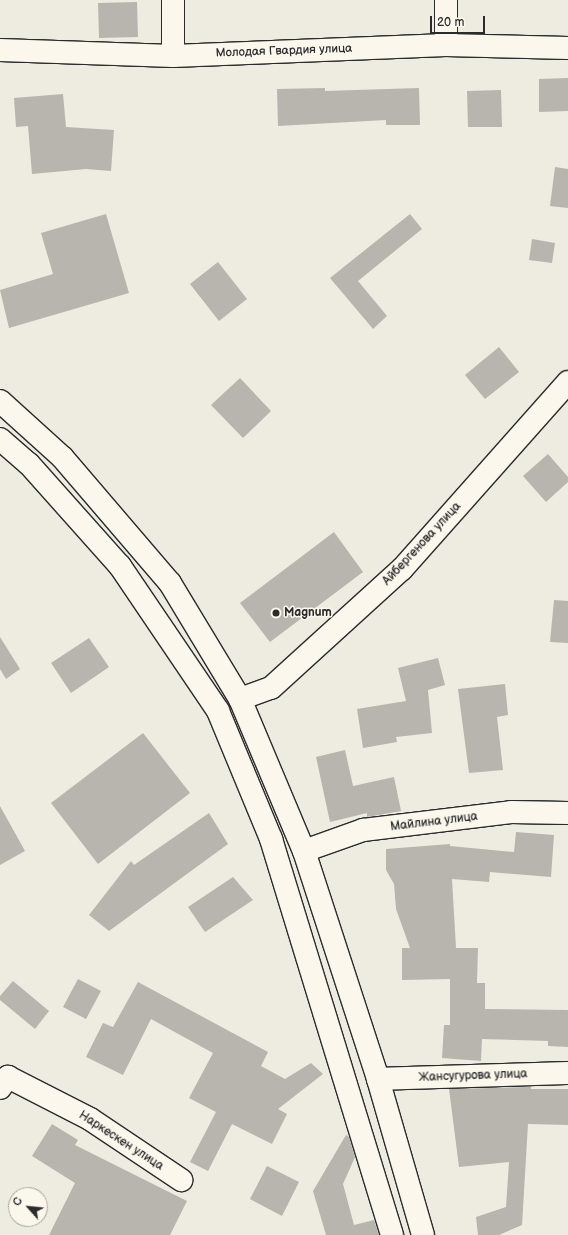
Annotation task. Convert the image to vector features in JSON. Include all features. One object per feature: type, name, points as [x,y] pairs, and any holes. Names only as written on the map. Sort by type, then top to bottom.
[{"type":"main road","points":[[173,0],[173,56]]},
{"type":"main road","points":[[446,0],[446,45]]},
{"type":"main road","name":"Молодая Гвардия улица","points":[[0,50],[173,56],[446,45],[568,48]]},
{"type":"main road","name":"Айбергенова улица","points":[[240,699],[271,688],[402,569],[568,382]]},
{"type":"main road","points":[[0,401],[62,457],[170,583],[240,699],[304,851],[378,1078],[423,1235]]},
{"type":"main road","points":[[0,439],[29,464],[120,566],[218,711],[271,839],[392,1235]]},
{"type":"main road","name":"Майлина улица","points":[[304,851],[363,830],[511,812],[568,813]]},
{"type":"main road","name":"Жансугурова улица","points":[[378,1078],[568,1073]]},
{"type":"main road","name":"Наркескен улица","points":[[0,1088],[8,1077],[90,1119],[181,1180]]},
{"type":"building","points":[[137,2],[138,37],[99,38],[98,3]]},
{"type":"building","points":[[568,78],[568,111],[539,112],[539,79]]},
{"type":"building","points":[[325,88],[325,91],[419,88],[420,125],[386,125],[386,120],[278,126],[277,89]]},
{"type":"building","points":[[501,90],[502,127],[468,127],[467,91]]},
{"type":"building","points":[[63,94],[66,127],[114,130],[111,171],[86,169],[32,174],[28,126],[16,127],[14,98]]},
{"type":"building","points":[[555,167],[568,169],[568,208],[550,206]]},
{"type":"building","points":[[106,214],[129,293],[9,328],[0,290],[53,274],[41,233]]},
{"type":"building","points":[[410,214],[422,229],[358,281],[387,316],[373,329],[330,278]]},
{"type":"building","points":[[532,239],[555,243],[552,263],[529,260]]},
{"type":"building","points":[[218,262],[247,299],[219,321],[190,284]]},
{"type":"building","points":[[499,347],[519,372],[485,399],[465,375]]},
{"type":"building","points":[[240,378],[271,411],[243,438],[211,405]]},
{"type":"building","points":[[548,454],[568,477],[568,482],[546,502],[523,476]]},
{"type":"building","points":[[334,532],[363,572],[270,642],[240,603]]},
{"type":"building","points":[[554,600],[568,601],[568,643],[550,642]]},
{"type":"building","points":[[0,637],[20,669],[6,679],[0,669]]},
{"type":"building","points":[[89,638],[109,667],[71,693],[51,663]]},
{"type":"building","points":[[438,658],[445,685],[428,690],[432,733],[396,737],[397,742],[363,748],[357,709],[406,701],[398,668]]},
{"type":"building","points":[[505,684],[508,715],[497,717],[503,770],[469,773],[458,689]]},
{"type":"building","points":[[143,733],[190,793],[98,864],[51,803]]},
{"type":"building","points":[[345,750],[353,786],[394,777],[401,811],[367,817],[367,813],[330,822],[316,757]]},
{"type":"building","points":[[0,806],[25,851],[0,865]]},
{"type":"building","points":[[209,813],[228,844],[109,931],[89,915],[131,861],[134,865]]},
{"type":"building","points":[[516,832],[554,835],[551,877],[490,872],[489,882],[452,879],[456,948],[478,948],[477,983],[485,983],[485,1009],[568,1010],[568,1047],[548,1046],[548,1041],[482,1039],[481,1061],[442,1058],[444,1025],[450,1025],[450,979],[402,980],[402,948],[410,948],[396,909],[394,884],[386,870],[386,849],[450,844],[450,846],[514,852]]},
{"type":"building","points":[[233,877],[253,900],[205,932],[188,907]]},
{"type":"building","points":[[78,979],[101,991],[86,1019],[63,1007]]},
{"type":"building","points":[[13,981],[49,1011],[35,1029],[0,1000],[0,996]]},
{"type":"building","points":[[138,982],[268,1052],[261,1066],[285,1079],[311,1063],[323,1074],[278,1109],[287,1114],[272,1144],[232,1124],[208,1171],[190,1162],[216,1112],[189,1098],[213,1053],[151,1019],[123,1075],[86,1057],[103,1023],[113,1027]]},
{"type":"building","points":[[531,1087],[531,1089],[568,1089],[568,1125],[528,1124],[522,1225],[499,1235],[478,1235],[476,1217],[506,1207],[509,1162],[459,1167],[449,1089]]},
{"type":"building","points":[[52,1124],[78,1140],[75,1145],[187,1201],[170,1235],[49,1235],[75,1183],[32,1156]]},
{"type":"building","points":[[346,1135],[349,1137],[355,1157],[343,1184],[354,1225],[374,1220],[379,1235],[326,1235],[313,1191]]},
{"type":"building","points":[[267,1166],[299,1182],[282,1216],[250,1199]]},
{"type":"place","name":"Magnum","points":[[276,613]]}]
